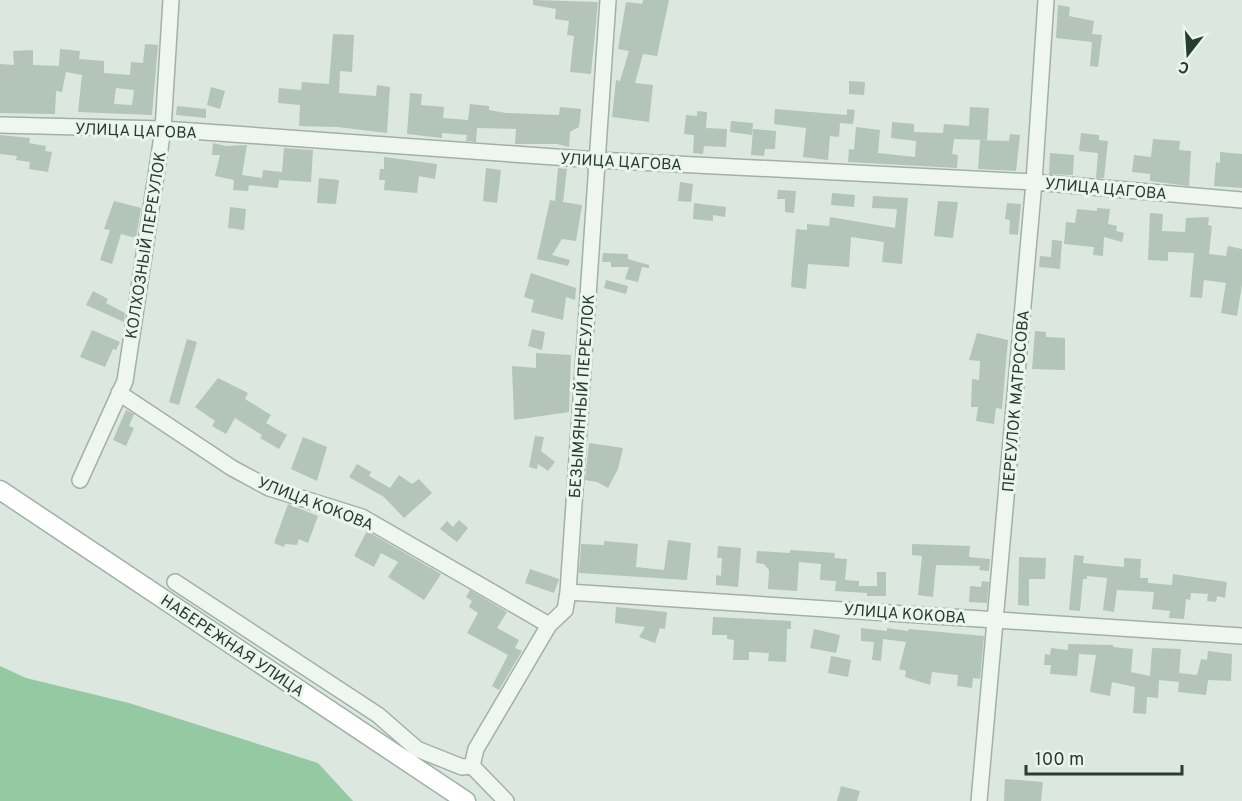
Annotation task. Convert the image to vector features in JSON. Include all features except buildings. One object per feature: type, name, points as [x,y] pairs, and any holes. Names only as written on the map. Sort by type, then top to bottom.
[{"type":"main road","name":"НАБЕРЕЖНАЯ УЛИЦА","points":[[0,490],[466,801]]},
{"type":"street","name":"КОЛХОЗНЫЙ ПЕРЕУЛОК","points":[[80,480],[125,381],[163,129],[171,0]]},
{"type":"street","name":"БЕЗЫМЯННЫЙ ПЕРЕУЛОК","points":[[472,766],[476,749],[549,625],[565,610],[608,0]]},
{"type":"street","name":"ПЕРЕУЛОК МАТРОСОВА","points":[[979,801],[1034,182],[1046,0]]},
{"type":"street","name":"УЛИЦА ЦАГОВА","points":[[0,125],[163,129],[597,160],[1034,182],[1242,200]]},
{"type":"street","name":"УЛИЦА КОКОВА","points":[[119,393],[232,468],[269,488],[362,517],[549,625]]},
{"type":"street","points":[[175,582],[378,715],[417,749],[462,767],[472,766],[506,801]]},
{"type":"street","name":"УЛИЦА КОКОВА","points":[[568,592],[996,618],[1242,636]]},
{"type":"shaded area","points":[[0,666],[26,678],[129,703],[318,763],[353,801],[0,801]]}]
